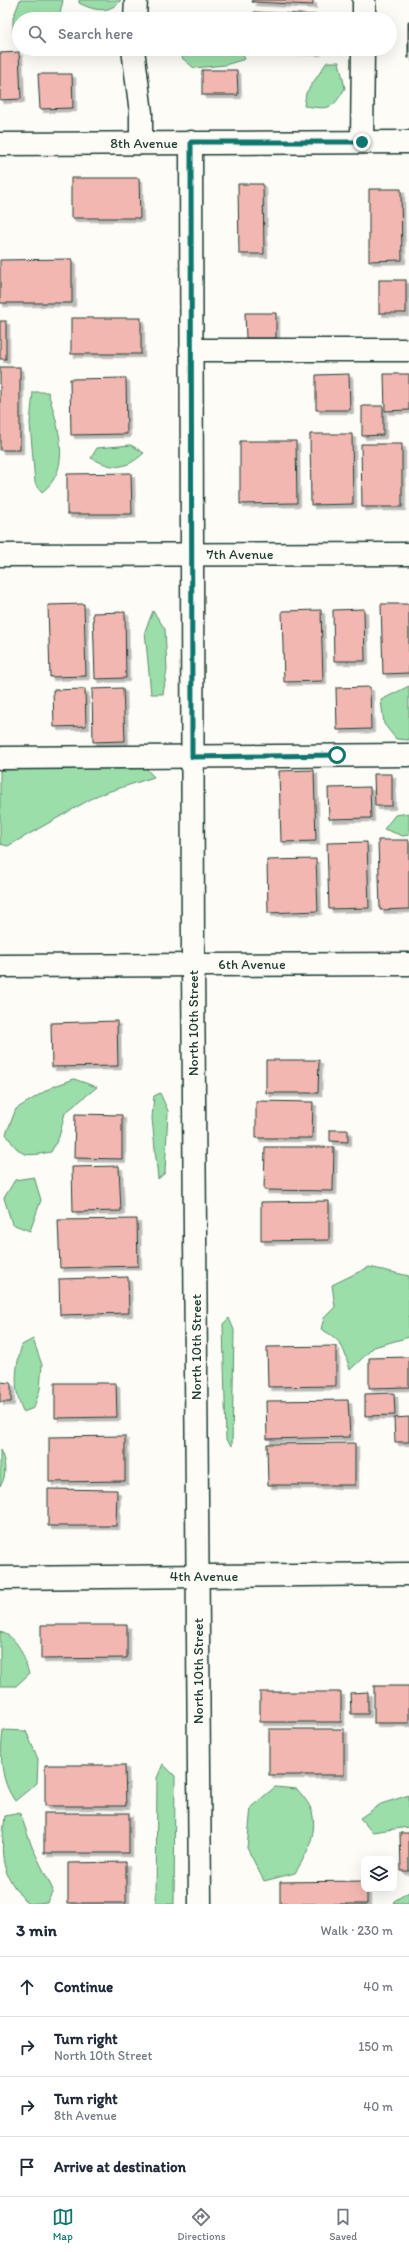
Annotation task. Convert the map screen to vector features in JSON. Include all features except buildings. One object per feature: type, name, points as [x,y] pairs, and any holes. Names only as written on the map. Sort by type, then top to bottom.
[{"type":"street","points":[[135,12],[136,0]]},
{"type":"street","points":[[364,0],[364,12]]},
{"type":"street","points":[[134,56],[142,113],[142,143]]},
{"type":"street","points":[[362,142],[363,56]]},
{"type":"street","name":"North 10th Street","points":[[191,142],[193,965],[200,1904]]},
{"type":"street","name":"8th Avenue","points":[[0,144],[409,142]]},
{"type":"street","points":[[191,350],[409,350]]},
{"type":"street","name":"7th Avenue","points":[[0,556],[409,554]]},
{"type":"street","points":[[0,758],[409,755]]},
{"type":"street","name":"6th Avenue","points":[[0,966],[409,964]]},
{"type":"street","name":"4th Avenue","points":[[0,1578],[409,1574]]},
{"type":"green space","points":[[20,0],[63,0],[60,12],[15,12]]},
{"type":"green space","points":[[79,0],[121,0],[112,8],[102,10],[85,6],[79,3]]},
{"type":"green space","points":[[183,56],[244,56],[245,59],[225,65],[194,68],[182,58]]},
{"type":"green space","points":[[327,62],[339,62],[345,88],[341,96],[333,105],[329,107],[319,108],[304,106],[306,93]]},
{"type":"green space","points":[[33,392],[48,392],[60,445],[58,471],[52,482],[42,492],[35,483],[30,423]]},
{"type":"green space","points":[[131,445],[144,453],[137,459],[124,465],[112,466],[91,458],[97,448]]},
{"type":"green space","points":[[153,611],[165,629],[167,670],[163,694],[151,694],[145,631]]},
{"type":"green space","points":[[409,686],[409,740],[396,739],[384,724],[381,700]]},
{"type":"green space","points":[[143,765],[154,777],[98,795],[8,846],[0,844],[0,771],[9,768]]},
{"type":"green space","points":[[409,813],[409,835],[403,836],[384,829],[395,815]]},
{"type":"green space","points":[[74,1079],[97,1087],[65,1113],[59,1137],[51,1152],[35,1155],[24,1154],[16,1147],[6,1134],[16,1109],[52,1087]]},
{"type":"green space","points":[[160,1093],[168,1111],[165,1173],[158,1179],[152,1118],[154,1096]]},
{"type":"green space","points":[[34,1177],[41,1200],[30,1231],[12,1224],[4,1198],[15,1180]]},
{"type":"green space","points":[[369,1267],[409,1276],[409,1337],[374,1347],[350,1370],[341,1345],[334,1337],[321,1329],[324,1318],[335,1307],[332,1285]]},
{"type":"green space","points":[[229,1318],[234,1330],[232,1446],[226,1440],[223,1324]]},
{"type":"green space","points":[[33,1339],[42,1365],[40,1389],[34,1408],[23,1412],[16,1387],[18,1362],[22,1345]]},
{"type":"green space","points":[[0,1450],[4,1459],[5,1474],[0,1486]]},
{"type":"green space","points":[[0,1632],[12,1638],[20,1648],[29,1674],[16,1686],[0,1686]]},
{"type":"green space","points":[[3,1730],[26,1731],[38,1759],[37,1783],[15,1801],[6,1785],[2,1767]]},
{"type":"green space","points":[[163,1764],[175,1776],[174,1904],[156,1904],[157,1778]]},
{"type":"green space","points":[[275,1787],[297,1789],[311,1809],[313,1828],[307,1852],[295,1873],[264,1881],[247,1848],[251,1807]]},
{"type":"green space","points":[[409,1795],[409,1827],[372,1832],[360,1818],[381,1804]]},
{"type":"green space","points":[[20,1813],[32,1847],[53,1890],[47,1902],[28,1904],[7,1874],[3,1854],[5,1816]]},
{"type":"green space","points":[[409,1892],[409,1904],[393,1904],[394,1901]]},
{"type":"route","points":[[337,755],[192,757],[191,142],[362,142]]}]
